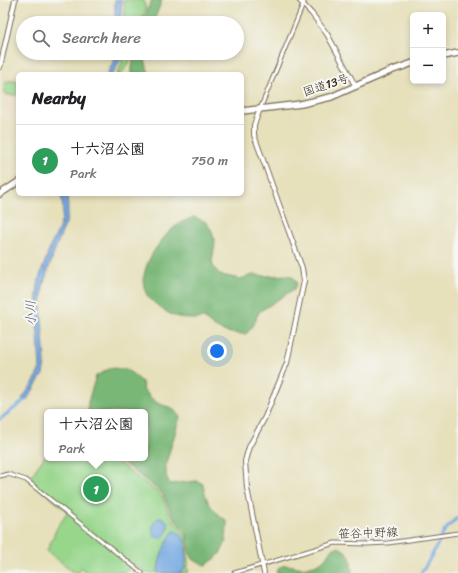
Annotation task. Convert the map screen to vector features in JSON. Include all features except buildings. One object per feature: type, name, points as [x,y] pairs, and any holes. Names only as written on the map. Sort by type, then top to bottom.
[{"type":"highway","points":[[446,55],[458,53]]},
{"type":"highway","name":"国道13号","points":[[244,111],[301,104],[331,97],[390,71],[410,65]]},
{"type":"highway","points":[[0,194],[16,183]]},
{"type":"main road","points":[[0,67],[15,0]]},
{"type":"main road","points":[[299,0],[304,2],[327,34],[356,87]]},
{"type":"main road","points":[[260,109],[254,125],[254,135],[302,268],[304,281],[295,329],[284,371],[265,417],[249,448],[245,461],[247,488],[264,573]]},
{"type":"street","points":[[260,109],[304,2]]},
{"type":"street","points":[[0,476],[8,474],[26,481],[142,573]]},
{"type":"street","name":"笹谷中野線","points":[[234,573],[335,543],[388,543],[458,534]]},
{"type":"shaded area","points":[[4,75],[16,76],[16,113],[8,117],[8,113],[3,113]]},
{"type":"green space","points":[[124,0],[145,0],[144,2],[146,9],[143,16],[125,16]]},
{"type":"green space","points":[[152,0],[162,0],[156,16],[144,16]]},
{"type":"green space","points":[[122,60],[130,60],[122,72],[118,72]]},
{"type":"green space","points":[[133,60],[145,60],[148,72],[132,72]]},
{"type":"green space","points":[[8,81],[16,81],[16,95],[8,95],[4,93],[5,83]]},
{"type":"green space","points":[[194,217],[206,222],[212,231],[215,244],[212,262],[214,268],[221,275],[240,279],[253,275],[289,275],[294,278],[297,283],[294,289],[259,312],[252,328],[246,334],[223,331],[204,318],[192,319],[168,313],[150,299],[146,293],[144,281],[148,261],[160,242],[175,227]]},
{"type":"green space","points":[[111,368],[125,369],[142,382],[143,389],[152,399],[159,404],[172,408],[180,417],[166,463],[166,476],[170,484],[196,481],[202,483],[206,497],[211,506],[227,521],[224,547],[212,561],[205,565],[194,560],[190,554],[187,534],[173,517],[163,494],[121,461],[148,461],[148,409],[88,409],[88,402],[96,376]]},
{"type":"green space","points":[[44,457],[44,461],[116,461],[162,496],[171,518],[186,535],[189,573],[145,573],[133,564],[125,573],[87,573],[81,568],[78,573],[75,573],[47,551],[57,528],[68,512],[30,481],[30,478]]},
{"type":"green space","points":[[338,547],[343,549],[350,557],[352,573],[276,573],[282,566],[286,565],[303,568],[317,564],[324,559],[332,549]]},
{"type":"water","points":[[115,0],[122,0],[121,16],[115,16]]},
{"type":"water","points":[[114,60],[120,60],[114,72],[108,72]]},
{"type":"water","points":[[61,196],[67,196],[68,210],[66,223],[43,285],[41,306],[45,363],[43,374],[26,401],[22,399],[35,380],[40,368],[36,314],[39,279],[50,247],[58,231],[62,219],[63,208]]},
{"type":"water","points":[[158,518],[163,518],[168,522],[167,532],[161,538],[155,537],[153,532],[154,522]]},
{"type":"water","points":[[174,531],[183,536],[185,541],[185,568],[181,573],[158,573],[163,550]]},
{"type":"waterway","name":"小川","points":[[0,419],[26,398]]},
{"type":"waterway","points":[[421,573],[445,530],[458,517]]},
{"type":"place","name":"十六沼公園","points":[[96,489]]}]
